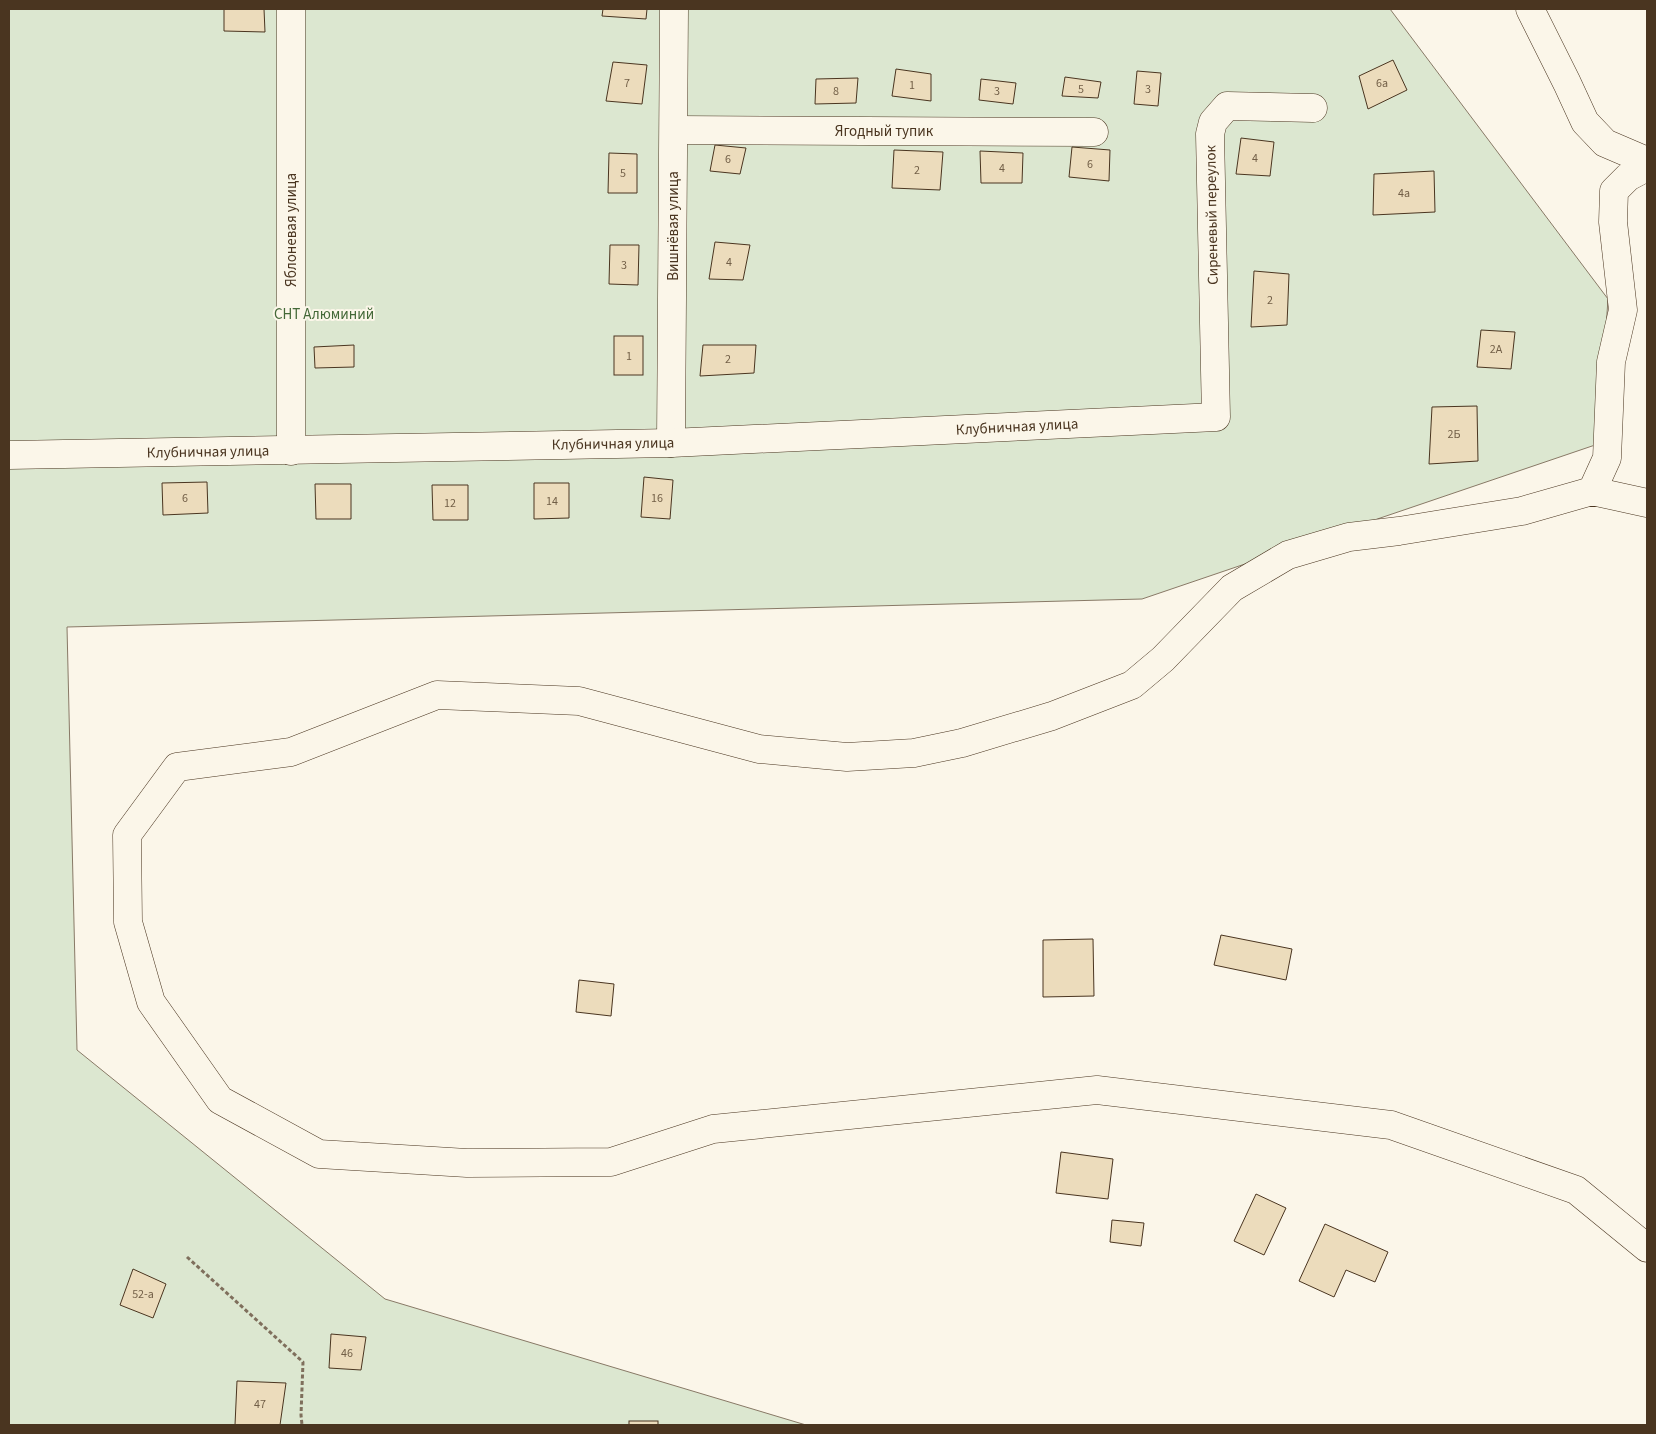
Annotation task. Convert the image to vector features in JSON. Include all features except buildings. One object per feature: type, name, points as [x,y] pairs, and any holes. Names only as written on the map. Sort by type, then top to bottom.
[{"type":"street","name":"Яблоневая улица","points":[[290,9],[291,451]]},
{"type":"street","name":"Вишнёвая улица","points":[[671,443],[674,9]]},
{"type":"street","points":[[1530,9],[1585,122],[1606,143],[1647,161]]},
{"type":"street","name":"Сиреневый переулок","points":[[1216,417],[1210,134],[1212,122],[1227,106],[1313,108]]},
{"type":"street","name":"Ягодный тупик","points":[[674,130],[1094,132]]},
{"type":"street","points":[[1592,491],[1607,458],[1611,362],[1623,310],[1613,222],[1614,191],[1628,177],[1647,167]]},
{"type":"street","name":"Клубничная улица","points":[[9,455],[671,443],[1216,417]]},
{"type":"street","points":[[1647,503],[1592,491],[1522,511],[1349,537],[1288,555],[1232,588],[1163,660],[1132,685],[1052,716],[962,743],[914,753],[847,758],[759,749],[579,701],[437,695],[291,752],[177,767],[127,835],[128,922],[151,1002],[220,1100],[319,1154],[467,1163],[611,1162],[713,1128],[1097,1090],[1391,1125],[1576,1190],[1647,1248]]},
{"type":"path","points":[[187,1257],[304,1362],[302,1425]]},
{"type":"green space","name":"СНТ Алюминий","points":[[9,9],[1390,9],[1608,299],[1598,444],[1142,599],[67,627],[77,1050],[385,1299],[806,1425],[9,1425]]}]
